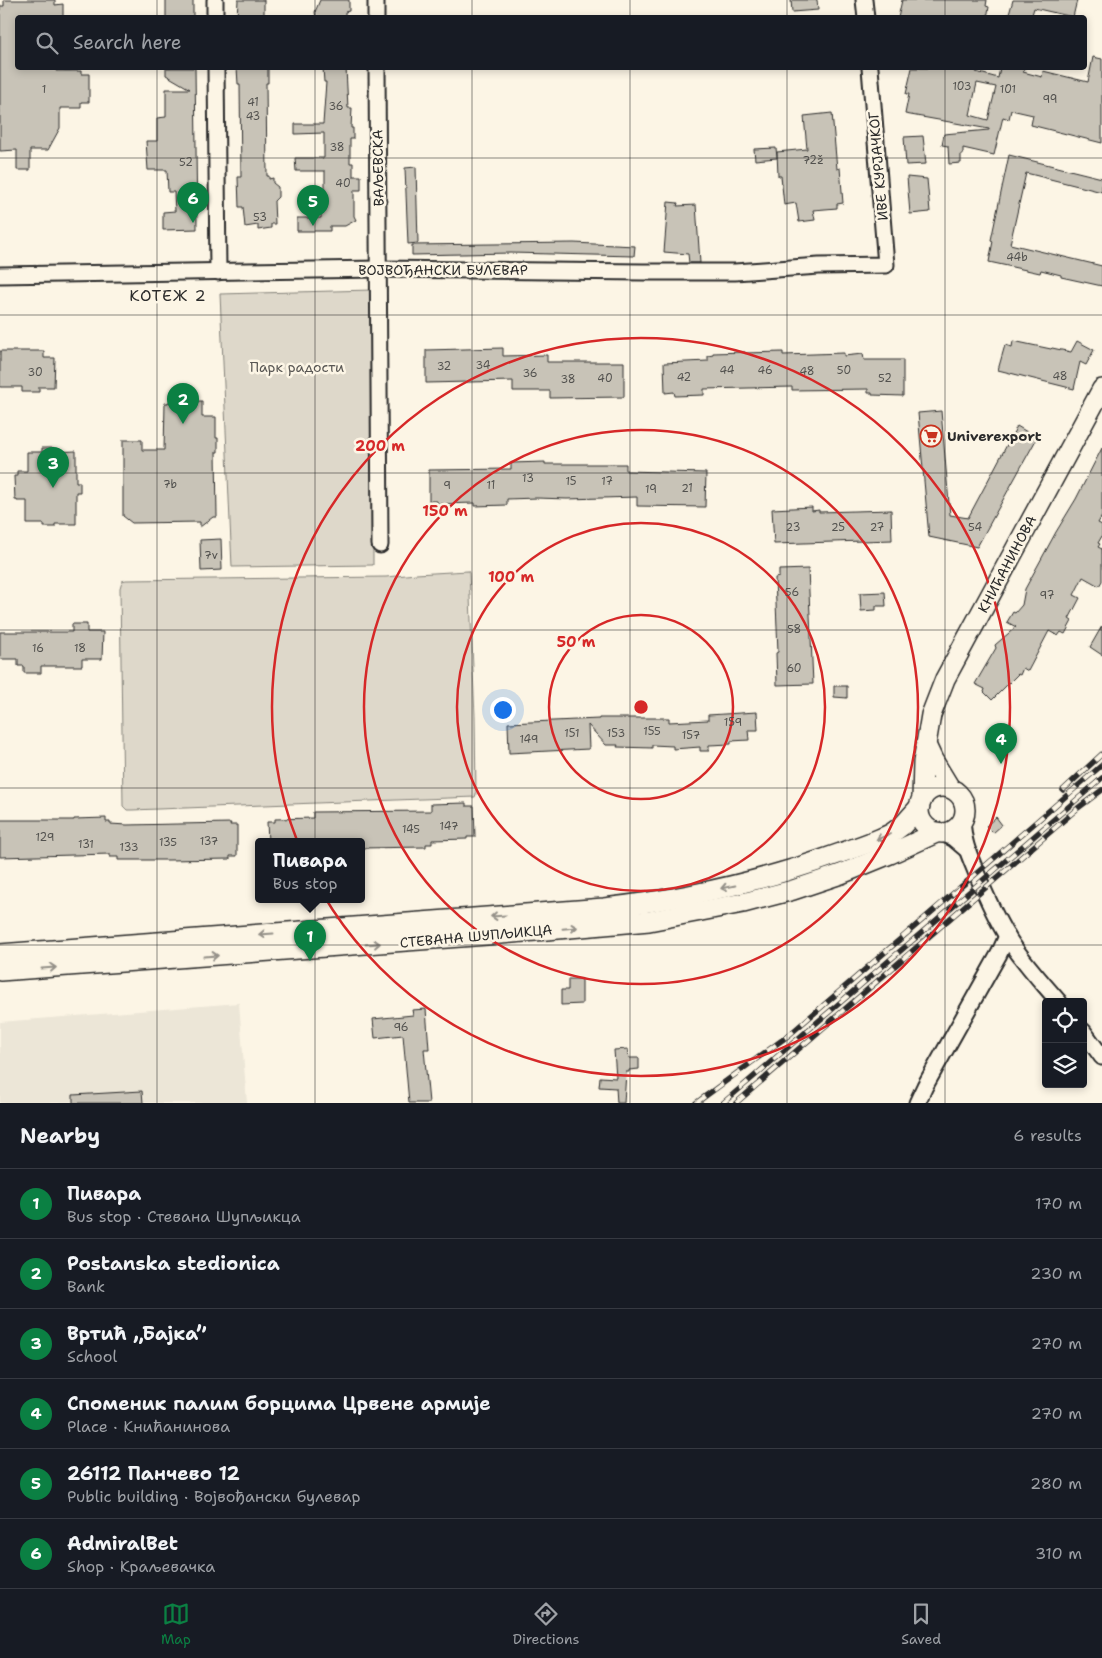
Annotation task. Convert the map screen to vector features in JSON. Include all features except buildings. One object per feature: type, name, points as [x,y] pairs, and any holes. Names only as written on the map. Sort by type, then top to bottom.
[{"type":"main road","name":"КНИЋАНИНОВА","points":[[921,803],[923,762],[931,715],[945,679],[1102,389]]},
{"type":"main road","points":[[926,746],[950,788]]},
{"type":"main road","points":[[944,787],[950,788],[957,792],[964,802],[965,808],[962,820],[954,829],[940,832],[928,828],[919,812],[921,803],[931,790],[944,787]]},
{"type":"main road","name":"СТЕВАНА ШУПЉИКЦА","points":[[0,954],[604,908],[648,903],[738,885],[814,863],[892,833],[903,825],[921,803]]},
{"type":"main road","name":"СТЕВАНА ШУПЉИКЦА","points":[[0,971],[649,921],[744,903],[793,890],[849,871],[940,832]]},
{"type":"street","points":[[215,0],[215,15]]},
{"type":"street","points":[[376,0],[376,15]]},
{"type":"street","points":[[864,0],[866,15]]},
{"type":"street","points":[[216,70],[218,272]]},
{"type":"street","name":"ВАЉЕВСКА","points":[[377,70],[380,545]]},
{"type":"street","name":"ИВЕ КУРЈАЧКОГ","points":[[870,70],[886,265]]},
{"type":"street","name":"ВОЈВОЂАНСКИ БУЛЕВАР","points":[[0,275],[379,269],[735,272],[819,266],[886,265]]},
{"type":"street","points":[[962,820],[966,850],[983,890],[1007,936],[1056,998]]},
{"type":"street","points":[[940,832],[953,838],[966,850]]},
{"type":"street","points":[[917,1103],[1007,936]]},
{"type":"street","points":[[1087,1036],[1102,1057]]},
{"type":"shaded area","points":[[239,1003],[247,1103],[0,1103],[0,1022]]},
{"type":"green space","name":"Парк радости","points":[[372,290],[373,565],[232,567],[220,294]]},
{"type":"green space","points":[[468,571],[475,717],[475,797],[132,810],[127,810],[123,806],[120,588],[122,581],[386,577]]},
{"type":"railway","points":[[1063,790],[1102,754]]},
{"type":"railway","points":[[696,1103],[789,1035],[1102,765]]},
{"type":"railway","points":[[723,1103],[1102,778]]},
{"type":"railway","points":[[736,1103],[1078,808],[1102,790]]},
{"type":"place","name":"AdmiralBet","points":[[193,223]]},
{"type":"place","name":"26112 Панчево 12","points":[[313,226]]},
{"type":"place","name":"Postanska stedionica","points":[[183,424]]},
{"type":"place","name":"Univerexport","points":[[931,436]]},
{"type":"place","name":"Вртић „Бајка”","points":[[53,488]]},
{"type":"place","name":"Споменик палим борцима Црвене армије","points":[[1001,764]]},
{"type":"place","name":"Пивара","points":[[310,961]]},
{"type":"district","name":"КОТЕЖ 2","points":[[168,295]]}]
